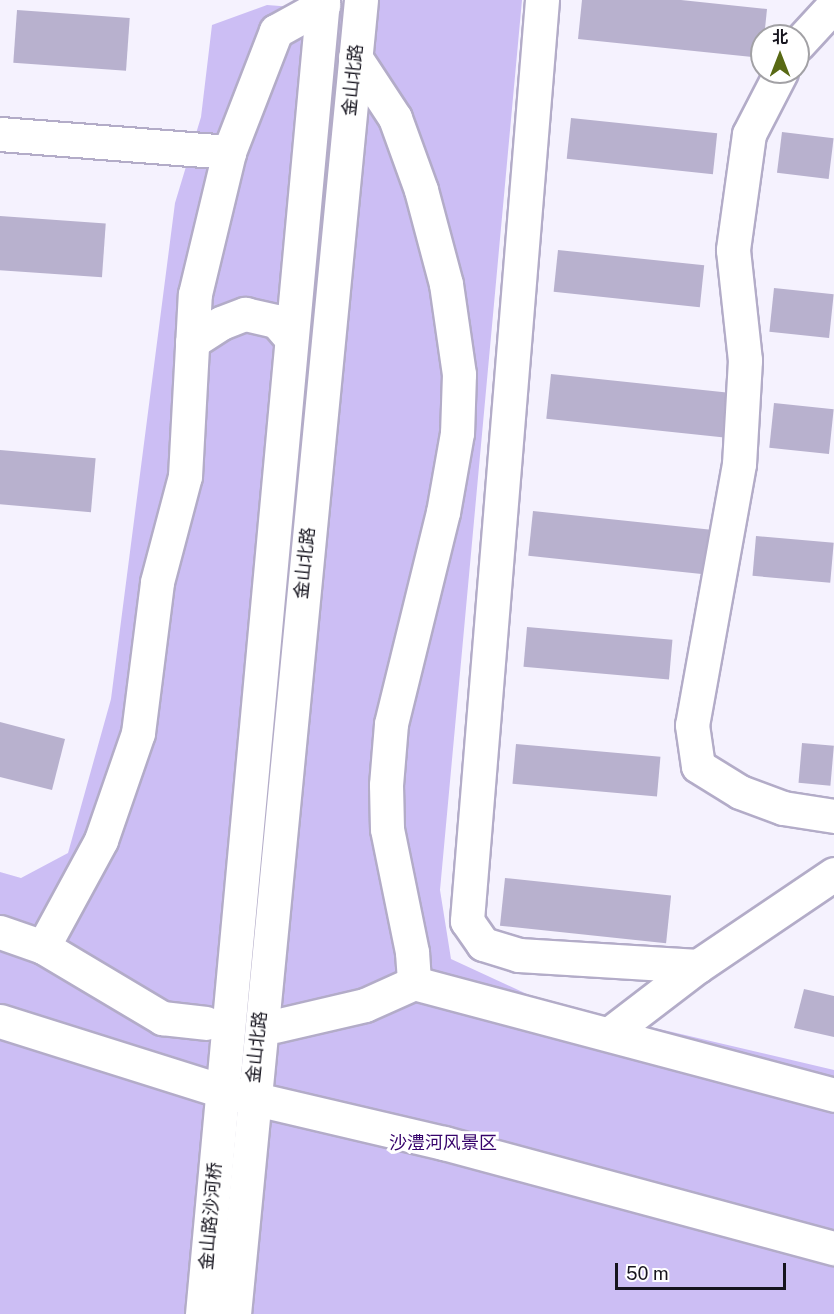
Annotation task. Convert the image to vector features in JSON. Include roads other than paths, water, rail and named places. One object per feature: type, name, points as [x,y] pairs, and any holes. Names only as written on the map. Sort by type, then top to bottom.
[{"type":"street","name":"金山北路","points":[[236,1108],[361,0]]},
{"type":"street","points":[[542,0],[467,921],[483,944],[519,955],[698,966]]},
{"type":"street","name":"金山北路","points":[[236,1108],[291,338],[323,2]]},
{"type":"street","points":[[43,947],[101,840],[138,733],[157,582],[185,476],[195,294],[229,152],[276,31],[323,2]]},
{"type":"street","points":[[810,31],[834,5]]},
{"type":"street","points":[[355,57],[394,118],[421,190],[446,284],[459,374],[457,433],[443,512],[391,724],[387,775],[387,829],[412,952],[414,983]]},
{"type":"street","points":[[775,84],[750,134],[733,250],[745,360],[739,464],[692,725],[698,766],[740,792],[783,808],[834,816]]},
{"type":"street","points":[[0,134],[229,152]]},
{"type":"street","points":[[192,342],[221,323],[245,314],[276,321],[291,338]]},
{"type":"street","points":[[609,1034],[698,966],[834,874]]},
{"type":"street","points":[[0,932],[43,947],[162,1018],[206,1023]]},
{"type":"street","points":[[276,1026],[365,1005],[414,983],[834,1095]]},
{"type":"street","points":[[0,1022],[236,1108],[444,1143],[834,1248]]},
{"type":"street","name":"金山路沙河桥","points":[[202,1314],[236,1108]]},
{"type":"street","name":"金山路沙河桥","points":[[234,1314],[236,1108]]},
{"type":"park label","name":"沙澧河风景区","points":[[443,1143]]}]
